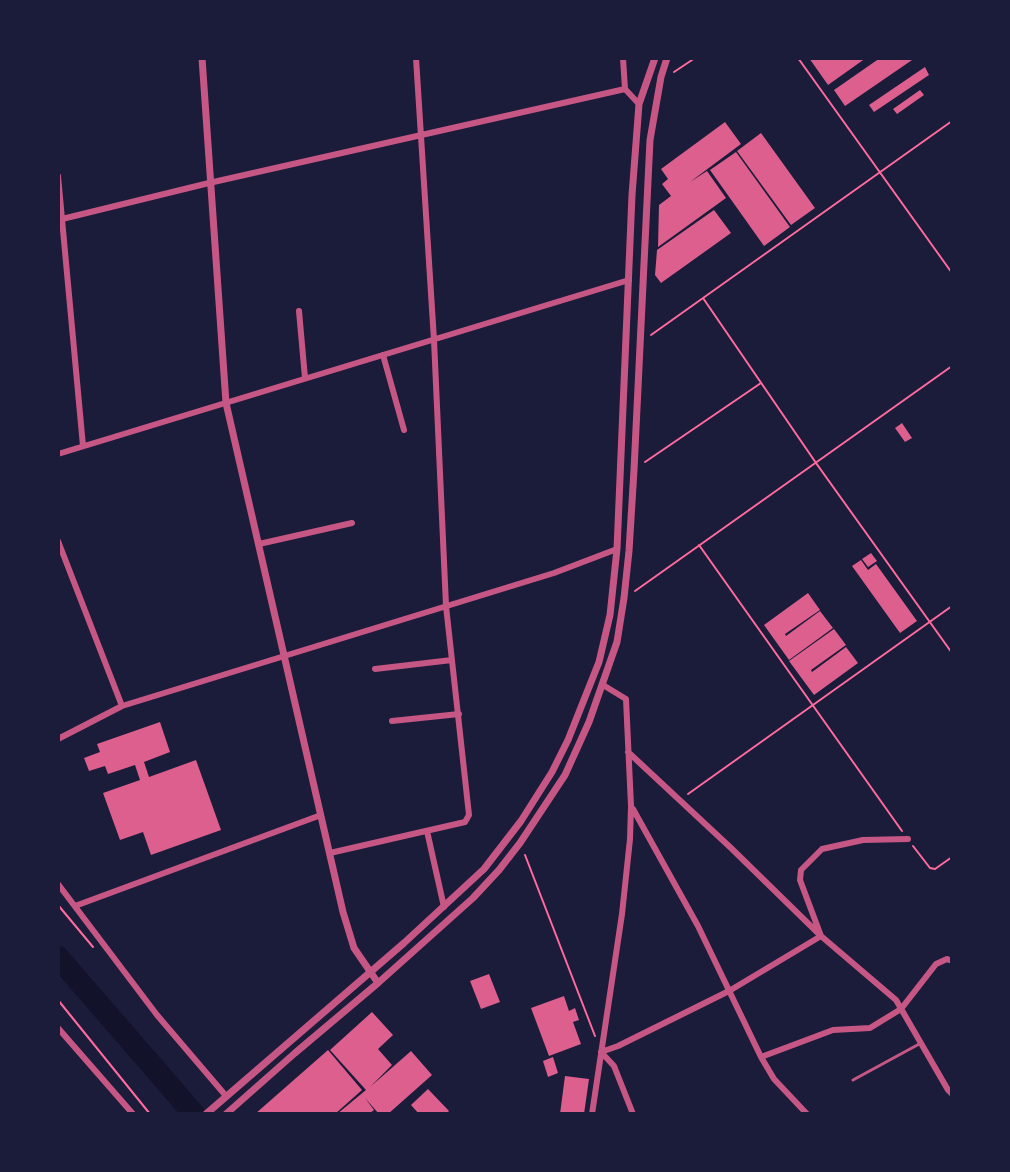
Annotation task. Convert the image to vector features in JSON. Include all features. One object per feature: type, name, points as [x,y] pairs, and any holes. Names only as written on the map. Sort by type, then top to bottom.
[{"type":"street","points":[[202,58],[226,403],[343,912],[354,948],[378,983]]},
{"type":"street","points":[[330,853],[465,822],[469,815],[446,606],[434,340],[416,58]]},
{"type":"street","points":[[623,58],[625,89],[639,104]]},
{"type":"street","points":[[206,1114],[370,973],[484,869],[521,821],[568,740],[599,662],[610,615],[617,549],[632,195],[639,104],[655,58]]},
{"type":"street","points":[[232,1112],[473,898],[499,870],[565,775],[589,722],[617,642],[624,598],[634,470],[650,140],[667,58]]},
{"type":"street","points":[[60,220],[625,89]]},
{"type":"street","points":[[58,176],[83,446]]},
{"type":"street","points":[[58,454],[629,280]]},
{"type":"street","points":[[299,311],[305,378]]},
{"type":"street","points":[[383,355],[404,430]]},
{"type":"street","points":[[259,544],[352,523]]},
{"type":"street","points":[[58,541],[122,706]]},
{"type":"street","points":[[58,739],[122,706],[554,573],[617,549]]},
{"type":"street","points":[[375,669],[452,660]]},
{"type":"street","points":[[592,1114],[622,914],[631,806],[626,699],[603,685]]},
{"type":"street","points":[[392,721],[459,714]]},
{"type":"street","points":[[628,752],[821,936],[896,1000],[951,1091]]},
{"type":"street","points":[[631,806],[698,926],[761,1057],[774,1079],[803,1113]]},
{"type":"street","points":[[75,906],[321,815]]},
{"type":"street","points":[[427,831],[444,907]]},
{"type":"street","points":[[821,936],[800,880],[801,870],[822,849],[863,840],[908,839]]},
{"type":"street","points":[[58,884],[157,1015],[226,1096]]},
{"type":"street","points":[[601,1052],[729,991],[821,936]]},
{"type":"street","points":[[761,1057],[833,1030],[870,1028],[901,1009],[936,964],[947,959],[952,961]]},
{"type":"street","points":[[58,1028],[133,1114]]},
{"type":"street","points":[[601,1052],[614,1066],[633,1114]]},
{"type":"lane","points":[[853,1080],[921,1043]]},
{"type":"path","points":[[661,77],[695,58]]},
{"type":"path","points":[[798,58],[952,273]]},
{"type":"path","points":[[640,342],[952,121]]},
{"type":"path","points":[[703,298],[952,653]]},
{"type":"path","points":[[624,598],[952,366]]},
{"type":"path","points":[[634,470],[761,383]]},
{"type":"path","points":[[699,545],[930,868],[935,869],[952,857]]},
{"type":"path","points":[[680,799],[952,606]]},
{"type":"path","points":[[520,843],[601,1052]]},
{"type":"path","points":[[58,1000],[150,1114]]},
{"type":"building","points":[[809,58],[866,58],[828,85]]},
{"type":"building","points":[[880,58],[915,58],[845,106],[834,90]]},
{"type":"building","points":[[925,67],[929,75],[874,112],[869,105]]},
{"type":"building","points":[[920,90],[924,95],[897,114],[893,109]]},
{"type":"building","points":[[725,122],[741,144],[690,182],[707,171],[726,198],[658,247],[659,205],[671,196],[662,184],[668,179],[661,169]]},
{"type":"building","points":[[761,133],[815,208],[791,225],[737,151]]},
{"type":"building","points":[[736,152],[790,227],[764,246],[710,170]]},
{"type":"building","points":[[714,210],[731,233],[661,283],[655,275],[657,250]]},
{"type":"building","points":[[902,423],[912,438],[905,442],[895,428]]},
{"type":"building","points":[[871,553],[877,561],[868,567],[862,559]]},
{"type":"building","points":[[861,560],[868,570],[876,564],[917,621],[900,633],[852,566]]},
{"type":"building","points":[[808,593],[820,610],[786,636],[820,611],[833,628],[789,660],[764,625]]},
{"type":"building","points":[[834,629],[846,645],[812,672],[846,647],[858,663],[814,695],[789,661]]},
{"type":"building","points":[[160,722],[170,752],[144,762],[149,777],[196,760],[221,830],[151,855],[143,832],[120,840],[103,793],[140,780],[135,765],[108,774],[105,766],[89,771],[84,758],[100,752],[97,744]]},
{"type":"building","points":[[489,974],[500,1002],[481,1009],[470,981]]},
{"type":"building","points":[[564,996],[569,1011],[575,1008],[579,1020],[573,1022],[581,1044],[549,1056],[531,1008]]},
{"type":"building","points":[[372,1012],[393,1035],[378,1049],[392,1065],[370,1087],[411,1051],[432,1075],[388,1114],[379,1114],[365,1098],[374,1110],[369,1114],[337,1114],[366,1090],[330,1050]]},
{"type":"building","points":[[328,1050],[362,1090],[335,1114],[255,1114]]},
{"type":"building","points":[[553,1057],[558,1073],[548,1077],[543,1061]]},
{"type":"building","points":[[565,1076],[589,1079],[584,1114],[560,1114]]},
{"type":"building","points":[[428,1089],[449,1111],[446,1114],[419,1114],[411,1105]]},
{"type":"waterway","points":[[58,957],[194,1114]]}]
